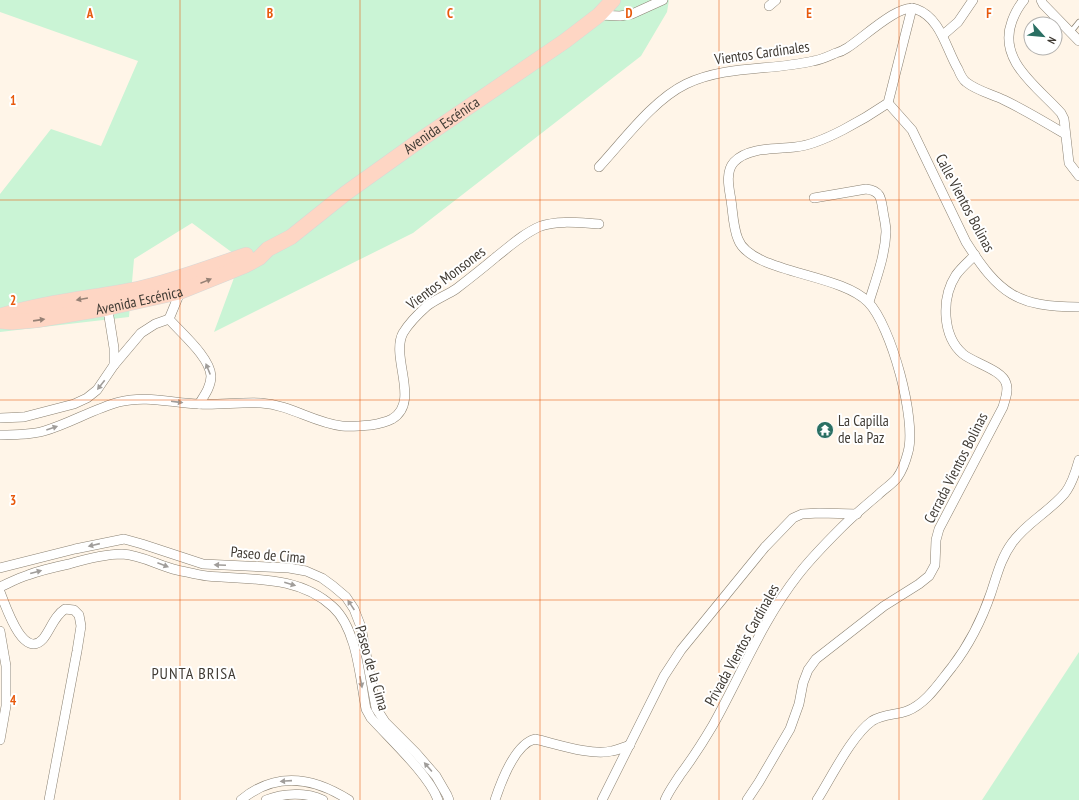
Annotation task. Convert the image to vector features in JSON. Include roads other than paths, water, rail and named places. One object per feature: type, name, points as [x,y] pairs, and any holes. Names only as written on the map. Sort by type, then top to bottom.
[{"type":"main road","name":"Avenida Escénica","points":[[0,316],[34,307],[106,301],[179,292],[246,265],[258,258],[268,249],[291,236],[346,193],[416,142],[565,41],[599,15],[613,0]]},
{"type":"main road","name":"Avenida Escénica","points":[[0,321],[12,322],[36,320],[106,301],[139,288],[191,275],[257,251],[268,249]]},
{"type":"street","points":[[599,15],[620,16],[632,14],[663,0]]},
{"type":"street","points":[[769,6],[776,0]]},
{"type":"street","points":[[943,35],[958,22],[972,0]]},
{"type":"street","points":[[1024,0],[1017,8],[1009,29],[1008,42],[1010,53],[1014,61],[1031,82],[1062,113],[1069,163],[1079,176]]},
{"type":"street","points":[[1041,0],[1043,4],[1079,41]]},
{"type":"street","points":[[814,198],[866,189],[874,190],[882,199],[886,231],[884,254],[869,302],[842,285],[782,268],[764,261],[745,250],[738,239],[734,224],[728,174],[734,162],[741,157],[753,152],[767,149],[798,147],[809,144],[866,118],[888,103],[912,8],[926,15],[943,35],[951,57],[966,82],[1030,113],[1065,134]]},
{"type":"street","name":"Vientos Cardinales","points":[[599,167],[654,106],[685,85],[709,76],[736,69],[814,61],[846,49],[886,19],[902,10],[912,8]]},
{"type":"street","name":"Calle Vientos Bolinas","points":[[888,103],[912,130],[966,242],[998,285],[1010,294],[1034,304],[1079,307]]},
{"type":"street","name":"Vientos Monsones","points":[[199,404],[243,402],[267,404],[294,410],[326,423],[341,426],[356,427],[377,424],[392,419],[401,409],[404,401],[405,384],[400,361],[399,344],[402,334],[429,304],[454,290],[523,235],[542,226],[561,223],[599,224]]},
{"type":"street","name":"Cerrada Vientos Bolinas","points":[[747,800],[790,729],[799,704],[803,683],[808,670],[816,659],[884,606],[929,576],[935,565],[936,540],[939,529],[1003,407],[1007,391],[1006,382],[998,374],[964,355],[955,346],[949,335],[946,323],[946,306],[950,285],[956,275],[975,255]]},
{"type":"street","points":[[169,319],[179,292],[191,275]]},
{"type":"street","points":[[106,301],[114,348],[114,365]]},
{"type":"street","name":"Privada Vientos Cardinales","points":[[665,800],[712,727],[766,624],[783,596],[817,552],[842,526],[897,478],[905,462],[911,437],[909,414],[888,337],[882,323],[869,302]]},
{"type":"street","points":[[0,435],[24,434],[42,431],[118,402],[135,399],[154,399],[199,404],[207,392],[211,376],[204,359],[197,349],[169,319]]},
{"type":"street","points":[[0,418],[24,417],[74,404],[87,398],[97,390],[114,365],[141,332],[155,324],[169,319]]},
{"type":"street","points":[[24,417],[24,434]]},
{"type":"street","points":[[817,800],[860,732],[873,720],[888,715],[905,712],[916,707],[935,688],[954,665],[970,640],[980,620],[1001,563],[1011,544],[1020,532],[1065,493],[1079,460]]},
{"type":"street","points":[[602,800],[664,676],[681,650],[781,530],[793,518],[802,514],[857,514]]},
{"type":"street","name":"Paseo de Cima","points":[[0,568],[75,549],[124,539],[203,564],[289,568],[306,571],[322,578],[342,593],[354,609],[361,627],[376,708],[385,722],[416,753],[436,776],[449,800]]},
{"type":"street","name":"Paseo de la Cima","points":[[0,586],[28,575],[88,559],[123,554],[144,558],[176,570],[206,576],[260,578],[289,583],[309,590],[334,607],[342,618],[354,648],[366,709],[371,718],[426,778],[438,800]]},
{"type":"street","points":[[0,592],[16,629],[23,639],[29,643],[38,643],[58,613],[65,609],[74,610],[79,615],[81,626],[77,651],[49,800]]},
{"type":"street","points":[[0,631],[6,666],[6,706],[0,740]]},
{"type":"street","points":[[495,800],[513,759],[528,741],[535,739],[586,751],[602,752],[612,751],[630,744]]},
{"type":"street","points":[[241,800],[259,787],[275,782],[292,780],[311,782],[321,785],[349,800]]},
{"type":"street","points":[[308,795],[311,782]]},
{"type":"street","points":[[266,800],[285,795],[308,795],[323,800]]},
{"type":"lane","points":[[1070,33],[1079,22]]},
{"type":"place","name":"La Capilla de la Paz","points":[[825,430]]},
{"type":"district","name":"PUNTA BRISA","points":[[194,673]]}]
